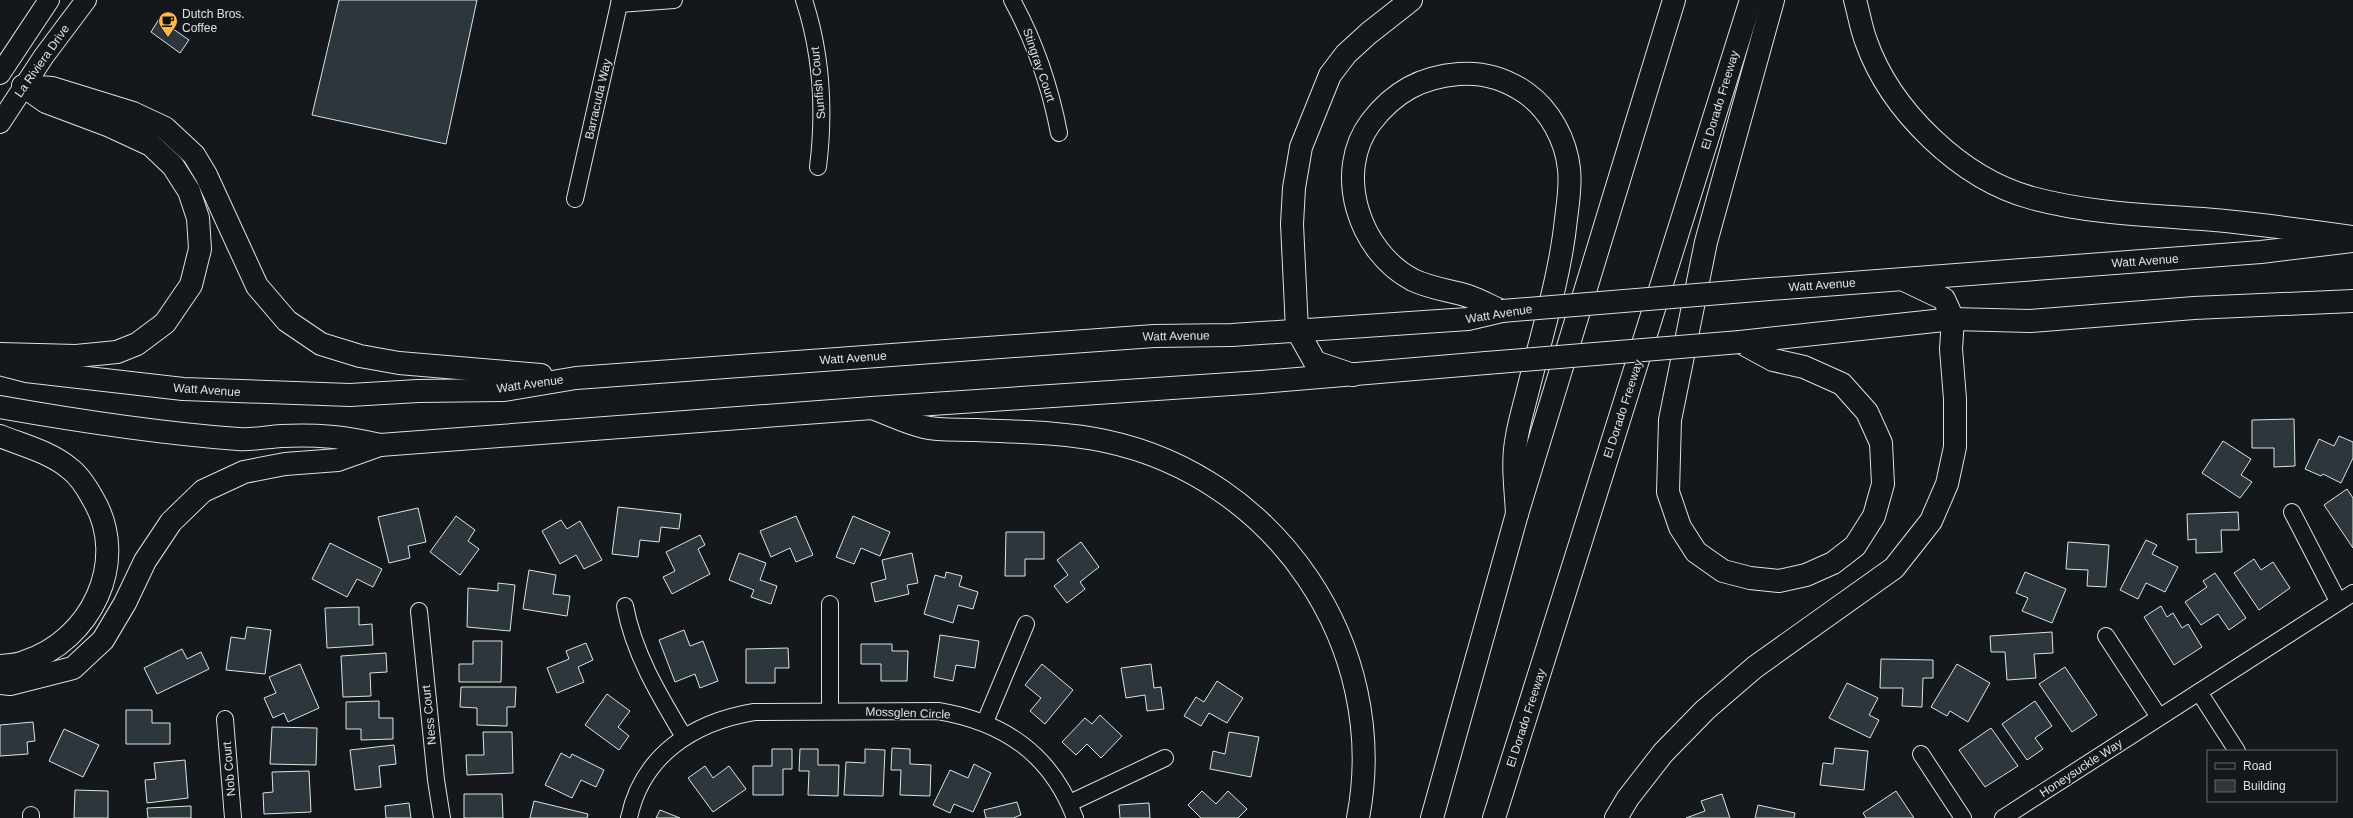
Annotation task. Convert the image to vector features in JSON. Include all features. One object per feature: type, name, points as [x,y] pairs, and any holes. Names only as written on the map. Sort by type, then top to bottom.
[{"type":"main road","points":[[1353,375],[1315,362],[1297,330],[1292,224],[1294,188],[1301,147],[1330,75],[1346,54],[1369,32],[1410,0]]},
{"type":"main road","points":[[1432,818],[1517,514],[1674,0]]},
{"type":"main road","name":"El Dorado Freeway","points":[[1494,818],[1751,0]]},
{"type":"main road","points":[[1740,342],[1773,360],[1804,367],[1842,384],[1867,412],[1881,443],[1883,484],[1874,516],[1855,546],[1833,564],[1806,575],[1779,581],[1750,578],[1723,571],[1696,552],[1680,527],[1668,492],[1670,420],[1706,242],[1773,0]]},
{"type":"main road","points":[[1855,0],[1866,42],[1889,87],[1914,121],[1940,148],[1978,175],[2031,198],[2101,211],[2261,224],[2353,237]]},
{"type":"main road","points":[[1502,311],[1466,296],[1436,289],[1412,279],[1388,263],[1370,240],[1358,214],[1353,185],[1356,153],[1370,123],[1391,100],[1418,82],[1441,75],[1486,74],[1511,83],[1535,100],[1552,119],[1564,147],[1570,170],[1563,246],[1515,444],[1517,514]]},
{"type":"main road","points":[[0,354],[76,356],[117,352],[137,344],[165,323],[191,285],[200,249],[198,218],[189,191],[173,166],[151,145],[110,126],[46,102],[23,86]]},
{"type":"main road","points":[[23,86],[52,88],[133,112],[166,128],[194,155],[206,175],[257,286],[287,320],[321,344],[360,356],[399,363],[576,378]]},
{"type":"main road","name":"Watt Avenue","points":[[0,364],[26,371],[110,381],[184,389],[268,394],[350,395],[418,391],[504,390],[576,378],[1154,336],[1232,335],[1468,319],[1502,311],[2261,252],[2353,240]]},
{"type":"main road","points":[[1616,818],[1628,798],[1663,753],[1705,710],[1755,667],[1894,568],[1931,522],[1947,484],[1955,447],[1955,399],[1951,349],[1953,319],[1944,299],[1904,280]]},
{"type":"main road","points":[[0,683],[10,684],[73,668],[103,640],[125,603],[145,561],[171,522],[203,491],[244,472],[285,464],[338,460],[380,445],[505,437],[872,408],[1353,375],[1740,342],[1953,319],[2030,321],[2194,308],[2353,301]]},
{"type":"main road","points":[[0,407],[87,423],[164,433],[241,439],[282,436],[340,436],[380,445]]},
{"type":"main road","points":[[872,408],[925,428],[1048,433],[1104,441],[1151,452],[1192,472],[1239,503],[1271,530],[1296,562],[1323,602],[1345,651],[1359,706],[1364,758],[1358,818]]},
{"type":"main road","points":[[0,436],[41,452],[69,468],[88,490],[102,513],[108,544],[106,574],[99,594],[76,629],[60,643],[42,654],[23,663],[0,666]]},
{"type":"street","points":[[0,74],[49,0]]},
{"type":"street","name":"La Riviera Drive","points":[[0,123],[23,86],[86,0]]},
{"type":"street","points":[[619,2],[674,0]]},
{"type":"street","name":"Sunfish Court","points":[[804,0],[819,60],[822,98],[818,167]]},
{"type":"street","name":"Stingray Court","points":[[1012,0],[1033,43],[1045,74],[1059,133]]},
{"type":"street","name":"Barracuda Way","points":[[575,198],[619,2]]},
{"type":"street","points":[[2292,512],[2338,601]]},
{"type":"street","name":"Honeysuckle Way","points":[[2003,818],[2338,601],[2353,593]]},
{"type":"street","points":[[830,604],[830,711]]},
{"type":"street","points":[[625,606],[632,634],[643,662],[684,737]]},
{"type":"street","name":"Ness Court","points":[[419,611],[436,780],[442,818]]},
{"type":"street","points":[[985,722],[1026,624]]},
{"type":"street","points":[[2106,636],[2159,717]]},
{"type":"street","points":[[2199,692],[2236,750]]},
{"type":"street","name":"Mossglen Circle","points":[[629,818],[639,789],[652,768],[668,750],[684,737],[707,724],[730,716],[754,712],[938,711],[966,716],[985,722],[1020,742],[1050,771],[1073,811],[1165,758]]},
{"type":"street","name":"Nob Court","points":[[225,719],[233,818]]},
{"type":"street","points":[[1921,754],[1963,818]]},
{"type":"building","points":[[339,0],[477,0],[446,144],[312,115]]},
{"type":"building","points":[[159,19],[189,40],[180,53],[151,32]]},
{"type":"building","points":[[2294,419],[2295,466],[2274,467],[2274,448],[2252,448],[2252,420]]},
{"type":"building","points":[[2339,436],[2353,442],[2353,458],[2341,483],[2323,474],[2321,476],[2305,469],[2319,439],[2334,446]]},
{"type":"building","points":[[2223,441],[2251,459],[2241,475],[2252,482],[2240,498],[2202,473]]},
{"type":"building","points":[[2347,489],[2353,498],[2353,548],[2324,505]]},
{"type":"building","points":[[618,507],[681,514],[679,529],[661,527],[659,542],[640,540],[638,557],[612,554]]},
{"type":"building","points":[[418,508],[426,542],[408,546],[410,558],[389,563],[378,517]]},
{"type":"building","points":[[2238,512],[2239,530],[2221,530],[2222,552],[2196,553],[2196,539],[2188,540],[2187,514]]},
{"type":"building","points":[[456,516],[475,530],[468,541],[479,549],[460,575],[430,552]]},
{"type":"building","points":[[796,516],[813,555],[796,562],[790,548],[771,557],[760,531]]},
{"type":"building","points":[[853,516],[890,532],[880,556],[861,548],[854,564],[836,557]]},
{"type":"building","points":[[561,520],[567,529],[580,521],[602,560],[584,569],[576,555],[560,564],[542,531]]},
{"type":"building","points":[[1006,532],[1044,532],[1044,559],[1025,559],[1025,576],[1005,576]]},
{"type":"building","points":[[700,535],[705,545],[698,549],[710,574],[672,594],[663,577],[675,571],[666,552]]},
{"type":"building","points":[[2146,540],[2157,545],[2152,554],[2178,567],[2165,592],[2146,583],[2138,599],[2120,590]]},
{"type":"building","points":[[1081,542],[1099,567],[1080,582],[1085,589],[1067,603],[1054,586],[1068,575],[1057,560]]},
{"type":"building","points":[[2068,542],[2109,545],[2106,587],[2087,586],[2088,570],[2066,569]]},
{"type":"building","points":[[330,543],[382,569],[373,587],[357,579],[347,597],[312,579]]},
{"type":"building","points":[[739,553],[766,563],[760,580],[777,586],[771,604],[751,597],[754,590],[729,580]]},
{"type":"building","points":[[912,553],[918,583],[907,585],[909,594],[875,602],[871,583],[886,579],[882,560]]},
{"type":"building","points":[[2254,559],[2261,570],[2273,562],[2290,588],[2259,610],[2234,573]]},
{"type":"building","points":[[529,570],[556,575],[553,594],[570,596],[567,616],[523,609]]},
{"type":"building","points":[[946,572],[962,576],[959,586],[978,592],[973,609],[958,605],[953,623],[924,614],[935,575],[945,578]]},
{"type":"building","points":[[2025,572],[2066,589],[2052,623],[2022,611],[2028,598],[2016,593]]},
{"type":"building","points":[[2215,573],[2246,618],[2229,630],[2218,614],[2201,625],[2185,602],[2207,587],[2203,581]]},
{"type":"building","points":[[498,583],[515,585],[510,631],[467,627],[468,588],[498,591]]},
{"type":"building","points":[[2161,606],[2167,617],[2173,613],[2182,628],[2188,624],[2202,647],[2174,665],[2144,617]]},
{"type":"building","points":[[359,607],[359,625],[372,624],[373,645],[327,648],[325,608]]},
{"type":"building","points":[[247,627],[271,630],[265,674],[226,670],[231,637],[245,639]]},
{"type":"building","points":[[684,630],[690,646],[703,641],[718,681],[700,688],[695,674],[675,682],[659,640]]},
{"type":"building","points":[[2052,632],[2053,653],[2034,654],[2036,678],[2007,680],[2005,652],[1991,652],[1990,636]]},
{"type":"building","points":[[940,635],[979,641],[975,668],[956,665],[953,681],[934,677]]},
{"type":"building","points":[[473,641],[502,641],[501,682],[459,682],[459,664],[473,664]]},
{"type":"building","points":[[586,643],[593,660],[578,667],[584,682],[557,693],[547,668],[569,659],[566,651]]},
{"type":"building","points":[[861,644],[892,644],[892,651],[908,651],[907,681],[881,681],[881,664],[861,664]]},
{"type":"building","points":[[788,648],[789,668],[775,668],[775,683],[746,683],[746,649]]},
{"type":"building","points":[[182,649],[187,659],[201,652],[209,669],[157,694],[144,668]]},
{"type":"building","points":[[386,653],[387,672],[370,673],[371,696],[343,697],[341,656]]},
{"type":"building","points":[[1881,659],[1933,660],[1933,678],[1923,678],[1922,707],[1902,706],[1903,688],[1880,688]]},
{"type":"building","points":[[300,664],[319,708],[288,722],[284,713],[273,718],[264,698],[276,693],[269,677]]},
{"type":"building","points":[[1042,664],[1073,690],[1045,724],[1030,711],[1041,698],[1025,685]]},
{"type":"building","points":[[1151,664],[1154,688],[1161,687],[1164,709],[1147,711],[1145,695],[1126,698],[1121,668]]},
{"type":"building","points":[[1957,664],[1990,683],[1968,722],[1950,711],[1947,716],[1931,707]]},
{"type":"building","points":[[2065,667],[2097,715],[2072,732],[2039,684]]},
{"type":"building","points":[[1217,681],[1243,698],[1227,723],[1209,713],[1201,726],[1184,716],[1196,697],[1204,702]]},
{"type":"building","points":[[1847,683],[1878,698],[1869,715],[1879,720],[1870,738],[1829,718]]},
{"type":"building","points":[[461,687],[516,687],[515,707],[507,707],[507,726],[477,725],[477,708],[460,707]]},
{"type":"building","points":[[607,694],[630,711],[618,727],[629,736],[619,750],[585,725]]},
{"type":"building","points":[[379,701],[379,718],[393,718],[393,739],[361,740],[361,729],[346,729],[346,702]]},
{"type":"building","points":[[2035,701],[2052,726],[2035,738],[2043,749],[2027,760],[2002,724]]},
{"type":"building","points":[[126,710],[152,710],[152,723],[170,723],[170,744],[126,744]]},
{"type":"building","points":[[1100,715],[1122,736],[1101,758],[1087,744],[1076,755],[1062,742],[1085,718],[1092,724]]},
{"type":"building","points":[[33,722],[35,741],[27,742],[28,754],[0,756],[0,725]]},
{"type":"building","points":[[272,727],[317,728],[316,765],[270,764]]},
{"type":"building","points":[[1991,728],[2018,766],[1985,787],[1959,750]]},
{"type":"building","points":[[64,729],[99,745],[83,777],[49,761]]},
{"type":"building","points":[[483,732],[512,732],[513,773],[467,775],[466,755],[484,755]]},
{"type":"building","points":[[1229,732],[1259,737],[1251,777],[1210,769],[1213,751],[1225,754]]},
{"type":"building","points":[[394,745],[396,764],[379,766],[381,787],[355,790],[350,750]]},
{"type":"building","points":[[892,748],[910,749],[910,764],[931,765],[930,796],[900,795],[901,770],[891,770]]},
{"type":"building","points":[[1835,748],[1868,751],[1864,790],[1820,785],[1823,763],[1833,764]]},
{"type":"building","points":[[772,749],[792,749],[792,769],[783,769],[783,795],[753,795],[753,766],[772,766]]},
{"type":"building","points":[[800,749],[818,749],[818,765],[839,765],[838,796],[808,795],[809,771],[799,771]]},
{"type":"building","points":[[865,749],[885,750],[883,796],[844,795],[846,762],[865,763]]},
{"type":"building","points":[[561,753],[570,758],[572,754],[604,770],[596,787],[581,780],[572,798],[545,785]]},
{"type":"building","points":[[185,760],[188,798],[147,803],[145,780],[156,779],[154,763]]},
{"type":"building","points":[[974,764],[991,773],[973,812],[954,804],[950,813],[933,805],[950,770],[968,778]]},
{"type":"building","points":[[705,766],[713,778],[729,766],[746,789],[713,812],[688,778]]},
{"type":"building","points":[[309,771],[311,812],[264,814],[263,793],[273,792],[272,772]]},
{"type":"building","points":[[75,790],[108,791],[108,818],[74,818]]},
{"type":"building","points":[[1202,791],[1216,804],[1228,791],[1247,809],[1238,818],[1201,818],[1188,805]]},
{"type":"building","points":[[1896,791],[1914,818],[1866,818],[1863,813]]},
{"type":"building","points":[[464,794],[502,794],[503,818],[464,818]]},
{"type":"building","points":[[1722,794],[1730,818],[1686,818],[1705,811],[1701,801]]},
{"type":"building","points":[[534,801],[588,814],[587,818],[530,818]]},
{"type":"building","points":[[1017,802],[1021,815],[1013,818],[986,818],[984,810]]},
{"type":"building","points":[[409,803],[411,818],[386,818],[385,806]]},
{"type":"building","points":[[1149,803],[1150,818],[1120,818],[1119,805]]},
{"type":"building","points":[[1758,805],[1795,813],[1794,818],[1755,818]]},
{"type":"building","points":[[191,806],[191,818],[148,818],[147,808]]},
{"type":"building","points":[[660,810],[680,818],[656,818]]},
{"type":"place","name":"Dutch Bros. Coffee","points":[[168,38]]}]
